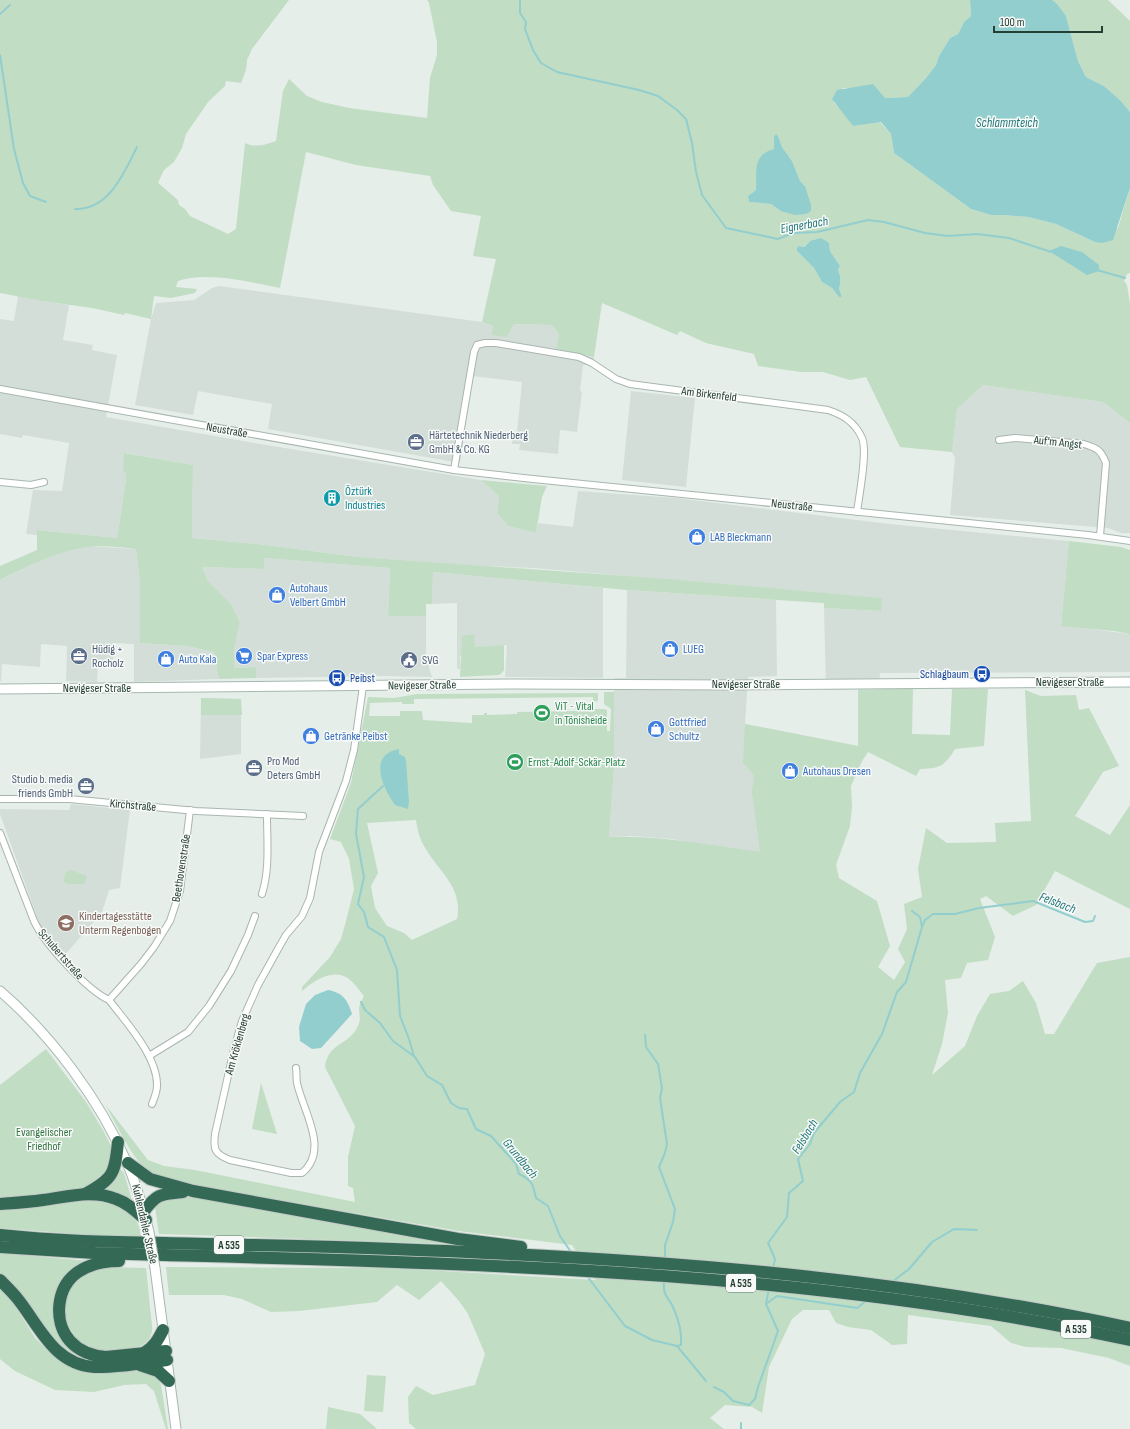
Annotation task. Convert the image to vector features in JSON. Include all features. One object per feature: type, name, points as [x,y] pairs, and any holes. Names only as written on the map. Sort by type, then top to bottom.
[{"type":"highway","points":[[85,1194],[101,1185],[109,1178],[114,1169],[118,1142]]},
{"type":"highway","points":[[128,1163],[150,1179],[193,1191],[458,1238],[551,1250],[569,1257]]},
{"type":"highway","points":[[0,1204],[85,1194],[97,1194],[116,1199],[145,1215],[153,1200],[158,1196],[193,1191]]},
{"type":"highway","name":"A 535","points":[[0,1235],[91,1241],[391,1248],[458,1257],[779,1286],[928,1304],[1024,1312],[1130,1328]]},
{"type":"highway","name":"A 535","points":[[0,1247],[109,1254],[165,1255],[569,1257],[786,1274],[935,1293],[1024,1312],[1130,1340]]},
{"type":"highway","points":[[165,1255],[145,1261],[106,1261],[78,1272],[71,1278],[62,1292],[59,1318],[70,1341],[83,1351],[106,1357],[144,1353],[166,1355]]},
{"type":"highway","points":[[0,1280],[17,1299],[40,1332],[55,1350],[68,1359],[79,1364],[92,1367],[110,1367],[136,1364],[166,1355]]},
{"type":"highway","points":[[144,1353],[150,1350],[158,1341],[163,1330]]},
{"type":"highway","points":[[136,1364],[158,1371],[170,1381]]},
{"type":"main road","name":"Nevigeser Straße","points":[[0,688],[514,684],[736,685],[1130,682]]},
{"type":"main road","name":"Kuhlendahler Straße","points":[[0,991],[29,1018],[57,1051],[91,1098],[118,1142],[128,1163],[149,1232],[176,1429]]},
{"type":"street","name":"Am Birkenfeld","points":[[454,470],[474,352],[477,345],[496,343],[579,357],[587,360],[616,379],[630,384],[828,410],[844,416],[855,427],[863,439],[864,452],[857,512]]},
{"type":"street","name":"Neustraße","points":[[0,389],[454,470],[1100,536],[1130,541]]},
{"type":"street","name":"Auf'm Angst","points":[[999,440],[1015,438],[1084,444],[1094,448],[1102,454],[1106,463],[1100,536]]},
{"type":"street","points":[[0,482],[31,486],[44,482]]},
{"type":"street","name":"Am Kröklenberg","points":[[296,1068],[297,1083],[315,1139],[312,1162],[307,1169],[302,1173],[290,1173],[230,1160],[221,1156],[215,1151],[215,1134],[234,1048],[242,1021],[258,986],[278,949],[286,935],[302,916],[310,898],[319,852],[346,781],[356,733],[363,686]]},
{"type":"street","name":"Kirchstraße","points":[[0,799],[69,799],[190,810],[303,816]]},
{"type":"street","name":"Beethovenstraße","points":[[109,1000],[142,964],[170,921],[180,891],[190,810]]},
{"type":"street","points":[[262,894],[267,868],[267,814]]},
{"type":"street","name":"Schubertstraße","points":[[0,833],[39,932],[69,966],[100,996],[109,1000],[149,1056],[157,1086],[152,1104]]},
{"type":"street","points":[[149,1056],[188,1032],[209,1006],[231,971],[255,916]]},
{"type":"shaded area","points":[[219,286],[482,322],[493,326],[507,337],[514,324],[552,325],[559,334],[556,349],[594,357],[593,365],[583,365],[580,391],[582,392],[577,432],[560,430],[558,454],[519,450],[520,444],[512,444],[512,433],[517,433],[522,382],[473,376],[460,463],[268,429],[272,404],[198,391],[193,415],[135,405],[151,319],[156,303],[194,300],[212,288]]},
{"type":"shaded area","points":[[18,296],[69,305],[63,340],[93,345],[92,350],[117,355],[106,417],[481,480],[499,496],[497,513],[508,526],[536,533],[538,523],[573,527],[578,491],[676,498],[890,524],[1069,541],[1061,625],[1130,634],[1130,672],[880,673],[879,689],[826,690],[824,608],[880,611],[882,598],[533,568],[465,565],[358,557],[266,545],[192,538],[193,465],[125,453],[123,472],[126,472],[126,480],[117,538],[37,530],[37,535],[26,534],[33,490],[62,491],[69,443],[23,435],[22,438],[0,434],[0,319],[14,321]]},
{"type":"shaded area","points":[[983,385],[1103,402],[1130,423],[1130,533],[1121,533],[1108,528],[950,515],[955,458],[952,452],[957,409]]},
{"type":"shaded area","points":[[631,391],[695,398],[686,487],[622,480]]},
{"type":"shaded area","points":[[88,546],[136,549],[140,582],[140,643],[186,646],[214,652],[219,679],[134,682],[134,644],[114,643],[113,661],[98,662],[97,682],[66,681],[67,646],[41,644],[40,667],[2,664],[0,681],[0,580],[37,562],[60,553]]},
{"type":"shaded area","points":[[264,558],[390,568],[388,616],[426,616],[426,658],[432,677],[387,676],[256,678],[256,667],[234,668],[234,650],[240,622],[231,604],[208,581],[202,567],[263,569]]},
{"type":"shaded area","points":[[433,572],[603,588],[603,678],[505,677],[507,645],[475,647],[473,634],[462,656],[460,656],[460,669],[457,669],[457,603],[432,604]]},
{"type":"shaded area","points":[[627,590],[776,600],[777,676],[748,677],[745,724],[858,746],[826,868],[672,839],[631,836],[609,837],[614,769],[614,678],[626,678]]},
{"type":"shaded area","points":[[201,698],[241,699],[241,754],[200,759]]},
{"type":"shaded area","points":[[71,804],[130,810],[120,888],[109,890],[102,912],[64,956],[41,928],[0,814],[0,809],[69,810]]},
{"type":"green space","points":[[0,0],[289,0],[252,49],[247,60],[246,70],[241,83],[226,81],[225,86],[208,102],[186,134],[182,148],[174,162],[164,170],[158,183],[178,200],[179,205],[185,209],[190,216],[228,234],[236,229],[245,143],[257,146],[276,141],[283,91],[289,79],[307,96],[322,102],[349,108],[427,118],[430,78],[437,55],[437,42],[429,3],[427,0],[970,0],[971,16],[964,22],[958,34],[950,38],[939,56],[936,65],[908,97],[885,98],[850,88],[843,88],[834,103],[842,110],[853,126],[880,122],[891,134],[894,153],[971,209],[991,215],[1028,217],[1056,224],[1095,242],[1118,228],[1130,188],[1130,273],[1127,274],[1124,281],[1127,285],[1130,304],[1130,423],[1103,402],[983,385],[957,409],[952,452],[900,447],[866,377],[850,380],[823,372],[801,372],[758,366],[754,354],[706,343],[680,331],[677,335],[602,303],[594,357],[556,349],[559,334],[552,325],[514,324],[507,337],[492,335],[493,326],[482,322],[496,259],[473,256],[481,216],[451,211],[433,185],[430,176],[356,165],[306,152],[280,288],[228,278],[189,278],[178,281],[176,287],[197,289],[195,293],[171,298],[154,296],[151,319],[125,313],[124,315],[92,308],[0,293]],"holes":[[[778,136],[782,147],[792,161],[800,181],[805,186],[781,211],[771,204],[749,202],[748,196],[756,190],[774,149],[774,137]],[[810,241],[829,243],[830,251],[840,266],[838,270],[840,275],[839,289],[841,294],[839,297],[832,288],[822,282],[814,268],[797,251],[799,246],[803,247]]]},
{"type":"green space","points":[[1052,0],[1108,0],[1130,21],[1130,112],[1121,101],[1104,86],[1086,77],[1078,61],[1066,16]]},
{"type":"green space","points":[[124,453],[193,465],[192,538],[266,545],[358,557],[669,579],[882,598],[881,611],[824,608],[824,603],[627,590],[433,572],[432,604],[426,604],[426,616],[388,616],[390,568],[264,558],[264,569],[202,567],[208,581],[231,604],[240,622],[234,650],[234,668],[256,667],[256,678],[219,679],[214,652],[186,646],[140,643],[140,582],[136,549],[98,546],[75,549],[42,560],[0,580],[0,566],[37,550],[37,530],[117,538],[126,480],[126,473],[123,472]]},
{"type":"green space","points":[[481,480],[547,486],[542,497],[536,533],[508,526],[497,513],[499,496]]},
{"type":"green space","points":[[1069,541],[1121,547],[1130,550],[1130,634],[1061,626]]},
{"type":"green space","points":[[474,634],[475,647],[504,645],[504,670],[501,674],[460,677],[462,636]]},
{"type":"green space","points":[[913,688],[912,734],[950,735],[952,689],[988,689],[984,746],[955,749],[948,760],[944,763],[937,767],[920,769],[916,776],[868,752],[862,761],[851,786],[852,807],[850,826],[836,865],[839,878],[877,901],[890,946],[878,967],[894,980],[905,962],[898,949],[907,929],[904,904],[922,897],[918,869],[926,828],[947,843],[996,842],[995,823],[1031,821],[1025,690],[1041,696],[1076,695],[1079,710],[1089,708],[1119,766],[1103,772],[1075,816],[1110,835],[1130,805],[1130,909],[1055,871],[1036,905],[1013,916],[986,896],[980,899],[995,937],[988,960],[967,963],[961,978],[945,980],[948,1013],[942,1044],[932,1075],[965,1046],[977,1016],[990,994],[1009,991],[1023,981],[1036,1003],[1045,1034],[1054,1034],[1097,963],[1130,957],[1130,1366],[1109,1358],[1061,1348],[1026,1347],[1011,1343],[991,1326],[908,1315],[907,1344],[892,1345],[871,1330],[848,1327],[836,1323],[829,1310],[803,1310],[792,1319],[769,1367],[762,1413],[752,1407],[725,1405],[710,1418],[724,1429],[416,1429],[409,1423],[408,1397],[416,1386],[433,1395],[475,1385],[485,1354],[468,1314],[459,1301],[441,1281],[419,1300],[397,1285],[377,1302],[299,1311],[271,1312],[242,1299],[224,1295],[169,1295],[166,1267],[389,1268],[596,1280],[572,1245],[459,1231],[192,1185],[160,1177],[144,1168],[131,1151],[105,1104],[148,1160],[164,1166],[195,1170],[355,1202],[353,1188],[348,1186],[348,1157],[355,1126],[325,1067],[330,1053],[353,1034],[357,1028],[360,1021],[359,1007],[364,996],[346,977],[334,974],[322,977],[311,983],[302,991],[302,987],[330,957],[341,939],[354,889],[349,859],[341,842],[330,839],[351,783],[368,697],[394,698],[417,694],[598,693],[598,701],[593,702],[593,697],[414,699],[414,704],[402,704],[402,702],[370,703],[369,716],[400,716],[400,711],[422,711],[423,720],[472,723],[472,715],[484,715],[484,713],[487,713],[487,715],[517,714],[517,712],[604,709],[607,710],[607,731],[610,731],[611,709],[604,704],[604,692],[614,692],[614,769],[609,837],[666,839],[760,852],[752,792],[754,775],[743,763],[745,724],[858,746],[858,690]],"holes":[[[416,820],[419,835],[423,844],[448,879],[453,888],[458,907],[457,919],[412,940],[404,933],[387,926],[375,908],[371,886],[378,873],[367,823]]]},
{"type":"green space","points":[[201,698],[241,699],[242,715],[201,715]]},
{"type":"green space","points":[[71,870],[87,876],[84,884],[67,884],[63,881],[66,872]]},
{"type":"green space","name":"Evangelischer Friedhof","points":[[46,1049],[86,1102],[104,1132],[110,1144],[112,1155],[110,1167],[95,1184],[81,1189],[0,1200],[0,1085]]},
{"type":"green space","points":[[261,1083],[277,1134],[252,1129]]},
{"type":"green space","points":[[120,1169],[124,1173],[133,1204],[101,1190],[115,1179]]},
{"type":"green space","points":[[190,1197],[389,1230],[453,1244],[159,1234],[155,1207],[167,1199]]},
{"type":"green space","points":[[82,1198],[105,1202],[127,1212],[138,1224],[141,1236],[91,1235],[0,1228],[0,1207]]},
{"type":"green space","points":[[0,1253],[89,1261],[66,1276],[58,1289],[54,1302],[53,1314],[56,1326],[74,1352],[69,1356],[56,1345],[0,1273]]},
{"type":"green space","points":[[106,1267],[146,1268],[152,1331],[148,1340],[141,1346],[120,1351],[96,1349],[78,1341],[69,1326],[64,1311],[66,1297],[70,1290],[84,1275]]},
{"type":"green space","points":[[0,1289],[13,1303],[35,1338],[50,1353],[68,1365],[92,1374],[147,1370],[157,1375],[161,1385],[168,1429],[166,1429],[154,1391],[146,1384],[124,1385],[94,1392],[55,1390],[15,1371],[0,1359]]},
{"type":"green space","points":[[367,1375],[386,1376],[383,1412],[364,1411]]},
{"type":"green space","points":[[328,1407],[360,1414],[377,1429],[326,1429]]},
{"type":"water","name":"Schlammteich","points":[[970,0],[1052,0],[1066,16],[1078,61],[1086,77],[1104,86],[1121,101],[1130,112],[1130,188],[1113,240],[1102,243],[1095,242],[1056,224],[1028,217],[991,215],[971,209],[894,153],[891,134],[881,122],[853,126],[832,99],[837,90],[873,84],[885,98],[908,97],[936,65],[939,56],[950,38],[958,34],[964,22],[971,16]]},
{"type":"water","points":[[776,134],[782,147],[792,161],[800,181],[805,186],[811,205],[811,211],[806,214],[795,215],[781,211],[771,204],[749,202],[748,196],[756,190],[757,165],[762,155],[774,149],[774,137]]},
{"type":"water","points":[[821,238],[829,243],[830,251],[840,266],[838,270],[840,277],[839,289],[841,297],[839,297],[832,288],[822,282],[814,268],[797,251],[799,246],[804,247],[810,241]]},
{"type":"water","points":[[1061,246],[1082,252],[1099,265],[1099,271],[1087,275],[1049,251]]},
{"type":"water","points":[[399,749],[399,754],[405,757],[406,761],[409,802],[408,809],[395,805],[386,790],[380,773],[383,758],[389,752]]},
{"type":"water","points":[[328,990],[341,995],[344,998],[352,1014],[321,1048],[312,1049],[300,1041],[299,1027],[306,1004],[315,995]]},
{"type":"waterway","name":"Eignerbach","points":[[520,0],[520,13],[526,22],[525,29],[533,50],[541,63],[557,72],[639,90],[658,96],[677,110],[686,119],[702,195],[726,228],[778,239],[793,233],[817,232],[868,220],[884,222],[925,233],[948,236],[977,234],[1009,238],[1051,252]]},
{"type":"waterway","points":[[0,14],[10,5]]},
{"type":"waterway","points":[[0,55],[14,149],[23,183],[30,196],[46,202]]},
{"type":"waterway","points":[[75,209],[87,208],[106,197],[121,178],[137,147]]},
{"type":"waterway","name":"Eignerbach","points":[[1097,270],[1125,278]]},
{"type":"waterway","points":[[383,786],[358,809],[356,834],[364,877],[358,904],[364,912],[368,927],[384,937],[397,970],[400,1016],[414,1056]]},
{"type":"waterway","name":"Felsbach","points":[[922,927],[925,920],[933,914],[955,914],[979,908],[1033,901],[1085,922],[1093,921],[1095,916]]},
{"type":"waterway","name":"Felsbach","points":[[773,1268],[775,1259],[768,1243],[787,1217],[789,1193],[803,1181],[798,1159],[810,1144],[814,1133],[840,1102],[854,1092],[860,1073],[882,1034],[897,992],[906,982],[922,927],[920,917],[912,911]]},
{"type":"waterway","name":"Grundbach","points":[[361,1002],[365,1010],[380,1023],[393,1041],[415,1057],[427,1076],[442,1085],[451,1103],[459,1108],[467,1109],[476,1129],[491,1136],[516,1164],[519,1174],[527,1178],[531,1183],[536,1198],[548,1206],[560,1236],[571,1252]]},
{"type":"waterway","points":[[645,1035],[646,1047],[658,1064],[662,1088],[660,1098],[667,1144],[659,1167],[675,1209],[673,1222],[665,1245],[665,1258]]},
{"type":"waterway","points":[[892,1282],[909,1269],[932,1242],[954,1229],[977,1230]]},
{"type":"waterway","name":"Grundbach","points":[[587,1276],[625,1326],[652,1340],[677,1346],[706,1381]]},
{"type":"waterway","points":[[664,1281],[665,1293],[673,1307],[679,1326],[681,1345],[677,1346]]},
{"type":"waterway","name":"Felsbach","points":[[714,1387],[724,1392],[733,1401],[749,1405],[755,1399],[778,1331],[766,1304],[769,1288]]},
{"type":"waterway","points":[[766,1304],[777,1296],[857,1308],[866,1301]]},
{"type":"waterway","name":"Grundbach","points":[[741,1423],[741,1429]]},
{"type":"place","name":"Härtetechnik Niederberg GmbH & Co. KG","points":[[416,442]]},
{"type":"place","name":"Öztürk Industries","points":[[332,498]]},
{"type":"place","name":"LAB Bleckmann","points":[[697,537]]},
{"type":"place","name":"Autohaus Velbert GmbH","points":[[277,595]]},
{"type":"place","name":"LUEG","points":[[670,649]]},
{"type":"place","name":"Hüdig + Rocholz","points":[[79,656]]},
{"type":"place","name":"Spar Express","points":[[244,656]]},
{"type":"place","name":"Auto Kala","points":[[166,659]]},
{"type":"place","name":"SVG","points":[[409,660]]},
{"type":"place","name":"Schlagbaum","points":[[982,674]]},
{"type":"place","name":"Peibst","points":[[337,678]]},
{"type":"place","name":"ViT - Vital in Tönisheide","points":[[542,713]]},
{"type":"place","name":"Gottfried Schultz","points":[[656,729]]},
{"type":"place","name":"Getränke Peibst","points":[[311,736]]},
{"type":"place","name":"Ernst-Adolf-Sckär-Platz","points":[[515,762]]},
{"type":"place","name":"Pro Mod Deters GmbH","points":[[254,768]]},
{"type":"place","name":"Autohaus Dresen","points":[[790,771]]},
{"type":"place","name":"Studio b. media friends GmbH","points":[[86,786]]},
{"type":"place","name":"Kindertagesstätte Unterm Regenbogen","points":[[66,923]]}]
